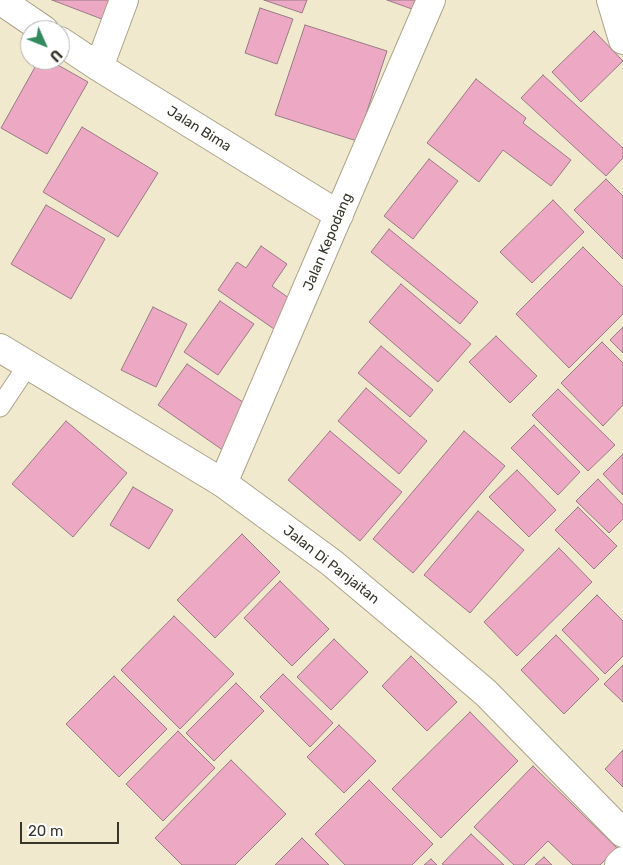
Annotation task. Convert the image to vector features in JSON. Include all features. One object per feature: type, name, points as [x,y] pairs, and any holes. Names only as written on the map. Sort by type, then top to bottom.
[{"type":"street","points":[[0,0],[29,20]]},
{"type":"street","points":[[99,67],[124,0]]},
{"type":"street","name":"Jalan Kepodang","points":[[223,483],[431,0]]},
{"type":"street","points":[[611,0],[623,40]]},
{"type":"street","name":"Jalan Bima","points":[[70,48],[339,215]]},
{"type":"street","name":"Jalan Di Panjaitan","points":[[0,348],[223,483],[332,563],[486,693],[623,833]]},
{"type":"street","points":[[619,865],[623,861]]},
{"type":"lane","points":[[0,407],[28,365]]},
{"type":"building","points":[[52,0],[115,0],[107,21]]},
{"type":"building","points":[[264,0],[307,0],[302,13]]},
{"type":"building","points":[[387,0],[415,0],[412,9]]},
{"type":"building","points":[[260,8],[293,19],[277,64],[245,53]]},
{"type":"building","points":[[305,25],[387,51],[357,141],[275,115]]},
{"type":"building","points":[[594,31],[623,61],[581,102],[552,72]]},
{"type":"building","points":[[33,70],[67,70],[88,82],[47,154],[1,128]]},
{"type":"building","points":[[543,75],[623,148],[623,158],[606,176],[521,98]]},
{"type":"building","points":[[476,79],[526,118],[523,123],[571,160],[551,186],[503,150],[479,182],[427,143]]},
{"type":"building","points":[[82,127],[158,173],[118,237],[43,192]]},
{"type":"building","points":[[429,159],[458,181],[413,239],[384,216]]},
{"type":"building","points":[[606,179],[623,196],[623,259],[574,210]]},
{"type":"building","points":[[553,200],[584,232],[532,283],[500,252]]},
{"type":"building","points":[[46,205],[105,239],[71,299],[11,264]]},
{"type":"building","points":[[389,229],[478,302],[460,324],[371,252]]},
{"type":"building","points":[[261,246],[287,264],[272,286],[293,301],[274,329],[218,290],[237,262],[246,268]]},
{"type":"building","points":[[583,247],[623,287],[623,314],[569,368],[516,314]]},
{"type":"building","points":[[401,284],[471,344],[438,382],[369,322]]},
{"type":"building","points":[[220,301],[254,324],[218,375],[184,352]]},
{"type":"building","points":[[153,307],[187,324],[156,387],[121,370]]},
{"type":"building","points":[[623,327],[623,353],[610,340]]},
{"type":"building","points":[[496,336],[537,376],[510,403],[469,362]]},
{"type":"building","points":[[602,342],[623,363],[623,405],[603,426],[561,383]]},
{"type":"building","points":[[381,346],[433,390],[410,417],[358,373]]},
{"type":"building","points":[[187,364],[253,409],[224,451],[158,405]]},
{"type":"building","points":[[366,388],[427,441],[399,474],[338,421]]},
{"type":"building","points":[[558,389],[615,445],[588,471],[532,415]]},
{"type":"building","points":[[66,421],[127,473],[73,537],[12,484]]},
{"type":"building","points":[[534,425],[580,472],[558,495],[511,448]]},
{"type":"building","points":[[330,431],[402,492],[360,541],[288,480]]},
{"type":"building","points":[[464,431],[505,466],[413,573],[373,539]]},
{"type":"building","points":[[623,454],[623,495],[603,474]]},
{"type":"building","points":[[517,470],[556,510],[529,537],[489,497]]},
{"type":"building","points":[[598,479],[623,505],[623,519],[609,533],[576,501]]},
{"type":"building","points":[[133,487],[173,510],[149,549],[110,525]]},
{"type":"building","points":[[578,507],[617,546],[594,569],[555,530]]},
{"type":"building","points":[[478,511],[524,550],[470,613],[424,575]]},
{"type":"building","points":[[242,534],[280,572],[215,638],[177,600]]},
{"type":"building","points":[[559,548],[592,582],[517,656],[484,622]]},
{"type":"building","points":[[280,581],[329,629],[292,666],[244,618]]},
{"type":"building","points":[[597,595],[623,621],[623,656],[605,674],[562,630]]},
{"type":"building","points":[[174,616],[234,674],[180,729],[121,670]]},
{"type":"building","points":[[556,635],[599,679],[564,714],[521,670]]},
{"type":"building","points":[[334,639],[368,672],[331,710],[297,677]]},
{"type":"building","points":[[411,656],[457,702],[427,731],[382,686]]},
{"type":"building","points":[[623,665],[623,702],[604,684]]},
{"type":"building","points":[[283,674],[333,723],[310,747],[260,697]]},
{"type":"building","points":[[114,676],[167,729],[119,777],[66,724]]},
{"type":"building","points":[[236,683],[264,711],[214,761],[186,733]]},
{"type":"building","points":[[470,712],[518,761],[441,838],[392,789]]},
{"type":"building","points":[[339,725],[376,761],[344,793],[307,757]]},
{"type":"building","points":[[178,731],[215,768],[163,821],[126,784]]},
{"type":"building","points":[[623,750],[623,787],[605,769]]},
{"type":"building","points":[[231,760],[286,814],[235,865],[182,865],[155,838]]},
{"type":"building","points":[[533,766],[617,848],[600,865],[573,865],[548,841],[524,865],[514,865],[474,827]]},
{"type":"building","points":[[369,780],[433,844],[412,865],[345,865],[315,834]]},
{"type":"building","points":[[471,834],[504,865],[442,864]]},
{"type":"building","points":[[302,838],[329,865],[275,865]]},
{"type":"building","points":[[544,857],[552,865],[535,865]]},
{"type":"building","points":[[431,859],[437,865],[424,865]]}]
